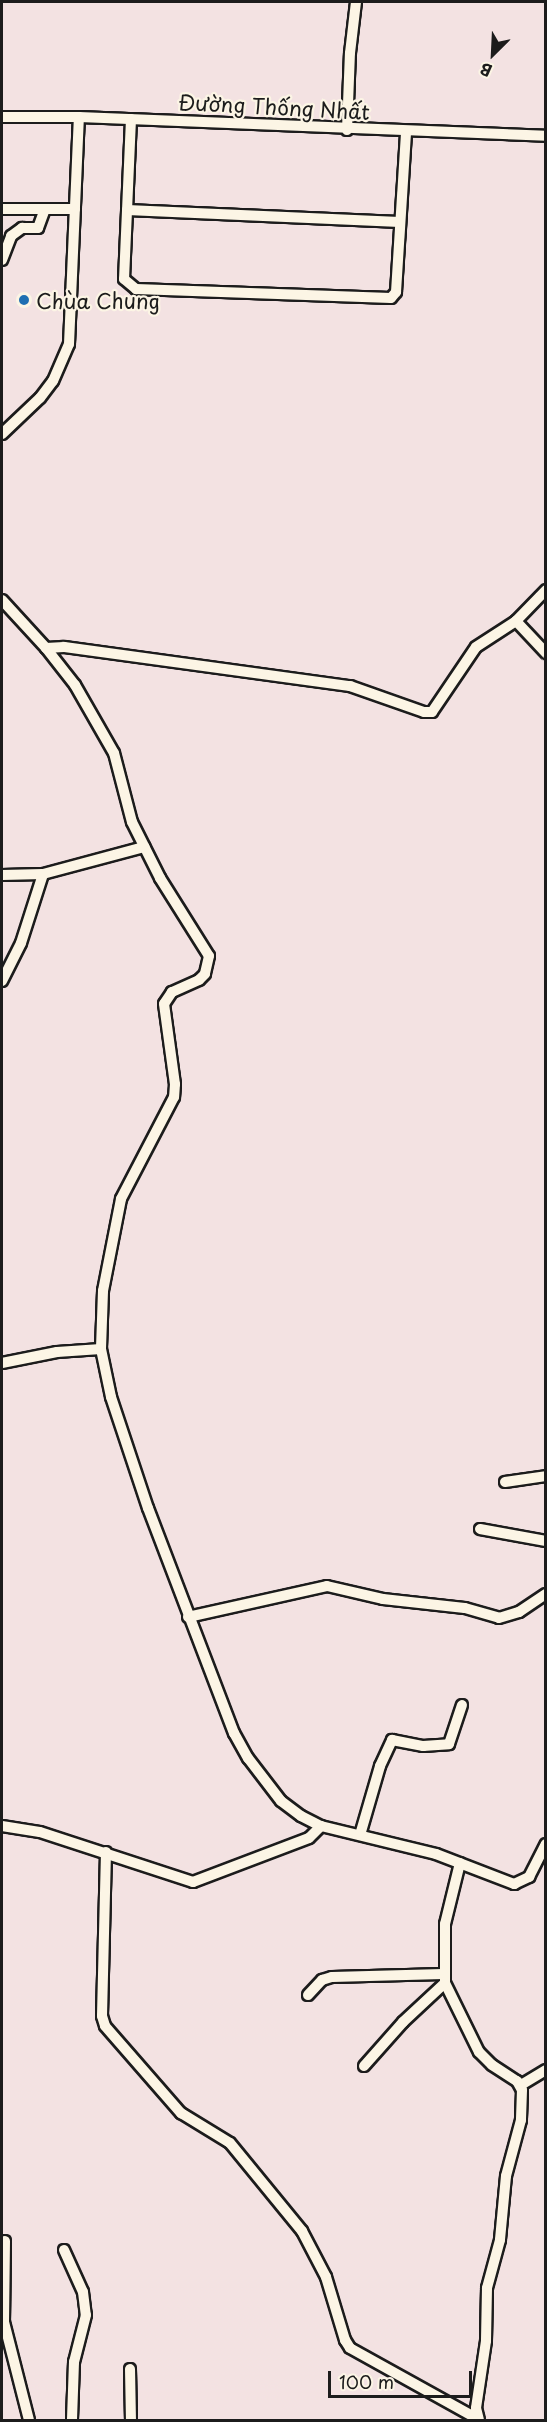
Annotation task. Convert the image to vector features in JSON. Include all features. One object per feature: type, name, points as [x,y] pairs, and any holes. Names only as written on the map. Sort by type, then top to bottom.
[{"type":"street","points":[[347,130],[350,53],[356,2]]},
{"type":"street","name":"Đường Thống Nhất","points":[[2,117],[79,117],[347,130],[546,136]]},
{"type":"street","points":[[2,434],[53,381],[69,344],[79,117]]},
{"type":"street","points":[[131,119],[124,279],[136,289],[391,298],[396,292],[406,132]]},
{"type":"street","points":[[2,209],[75,209]]},
{"type":"street","points":[[2,260],[11,236],[22,228],[38,228],[45,209]]},
{"type":"street","points":[[127,210],[400,222]]},
{"type":"street","points":[[2,418],[12,424]]},
{"type":"street","points":[[46,648],[64,647],[350,686],[424,712],[432,712],[476,647],[516,621],[546,590]]},
{"type":"street","points":[[2,600],[46,648],[75,685],[114,753],[132,822],[144,847],[167,892],[209,956],[209,965],[199,980],[172,992],[164,1004],[175,1084],[174,1097],[120,1200],[103,1291],[101,1349],[111,1397],[188,1617],[234,1733],[248,1758],[280,1801],[301,1816],[321,1826],[436,1854],[514,1884],[529,1876],[546,1844]]},
{"type":"street","points":[[516,621],[546,653]]},
{"type":"street","points":[[2,875],[43,874],[144,847]]},
{"type":"street","points":[[2,981],[21,943],[43,874]]},
{"type":"street","points":[[2,1363],[57,1352],[101,1349]]},
{"type":"street","points":[[505,1482],[546,1476]]},
{"type":"street","points":[[480,1529],[546,1541]]},
{"type":"street","points":[[188,1617],[327,1586],[383,1599],[465,1608],[499,1618],[519,1612],[546,1594]]},
{"type":"street","points":[[360,1835],[380,1766],[392,1740],[415,1745],[449,1744],[462,1705]]},
{"type":"street","points":[[2,1826],[40,1832],[193,1882],[309,1838],[321,1826]]},
{"type":"street","points":[[106,1852],[102,2016],[105,2026],[181,2113],[230,2143],[302,2231],[326,2277],[345,2340],[350,2348],[478,2420]]},
{"type":"street","points":[[460,1863],[445,1924],[444,1979],[479,2052],[492,2065],[521,2085]]},
{"type":"street","points":[[308,1995],[322,1980],[332,1977],[444,1979]]},
{"type":"street","points":[[364,2066],[444,1979]]},
{"type":"street","points":[[521,2085],[546,2070]]},
{"type":"street","points":[[478,2420],[476,2408],[486,2341],[487,2288],[500,2240],[508,2167],[521,2120],[521,2085]]},
{"type":"street","points":[[5,2241],[4,2322],[29,2421]]},
{"type":"street","points":[[64,2250],[83,2292],[86,2315],[74,2362],[72,2421]]},
{"type":"street","points":[[130,2369],[131,2421]]},
{"type":"place","name":"Chùa Chung","points":[[24,300]]}]
